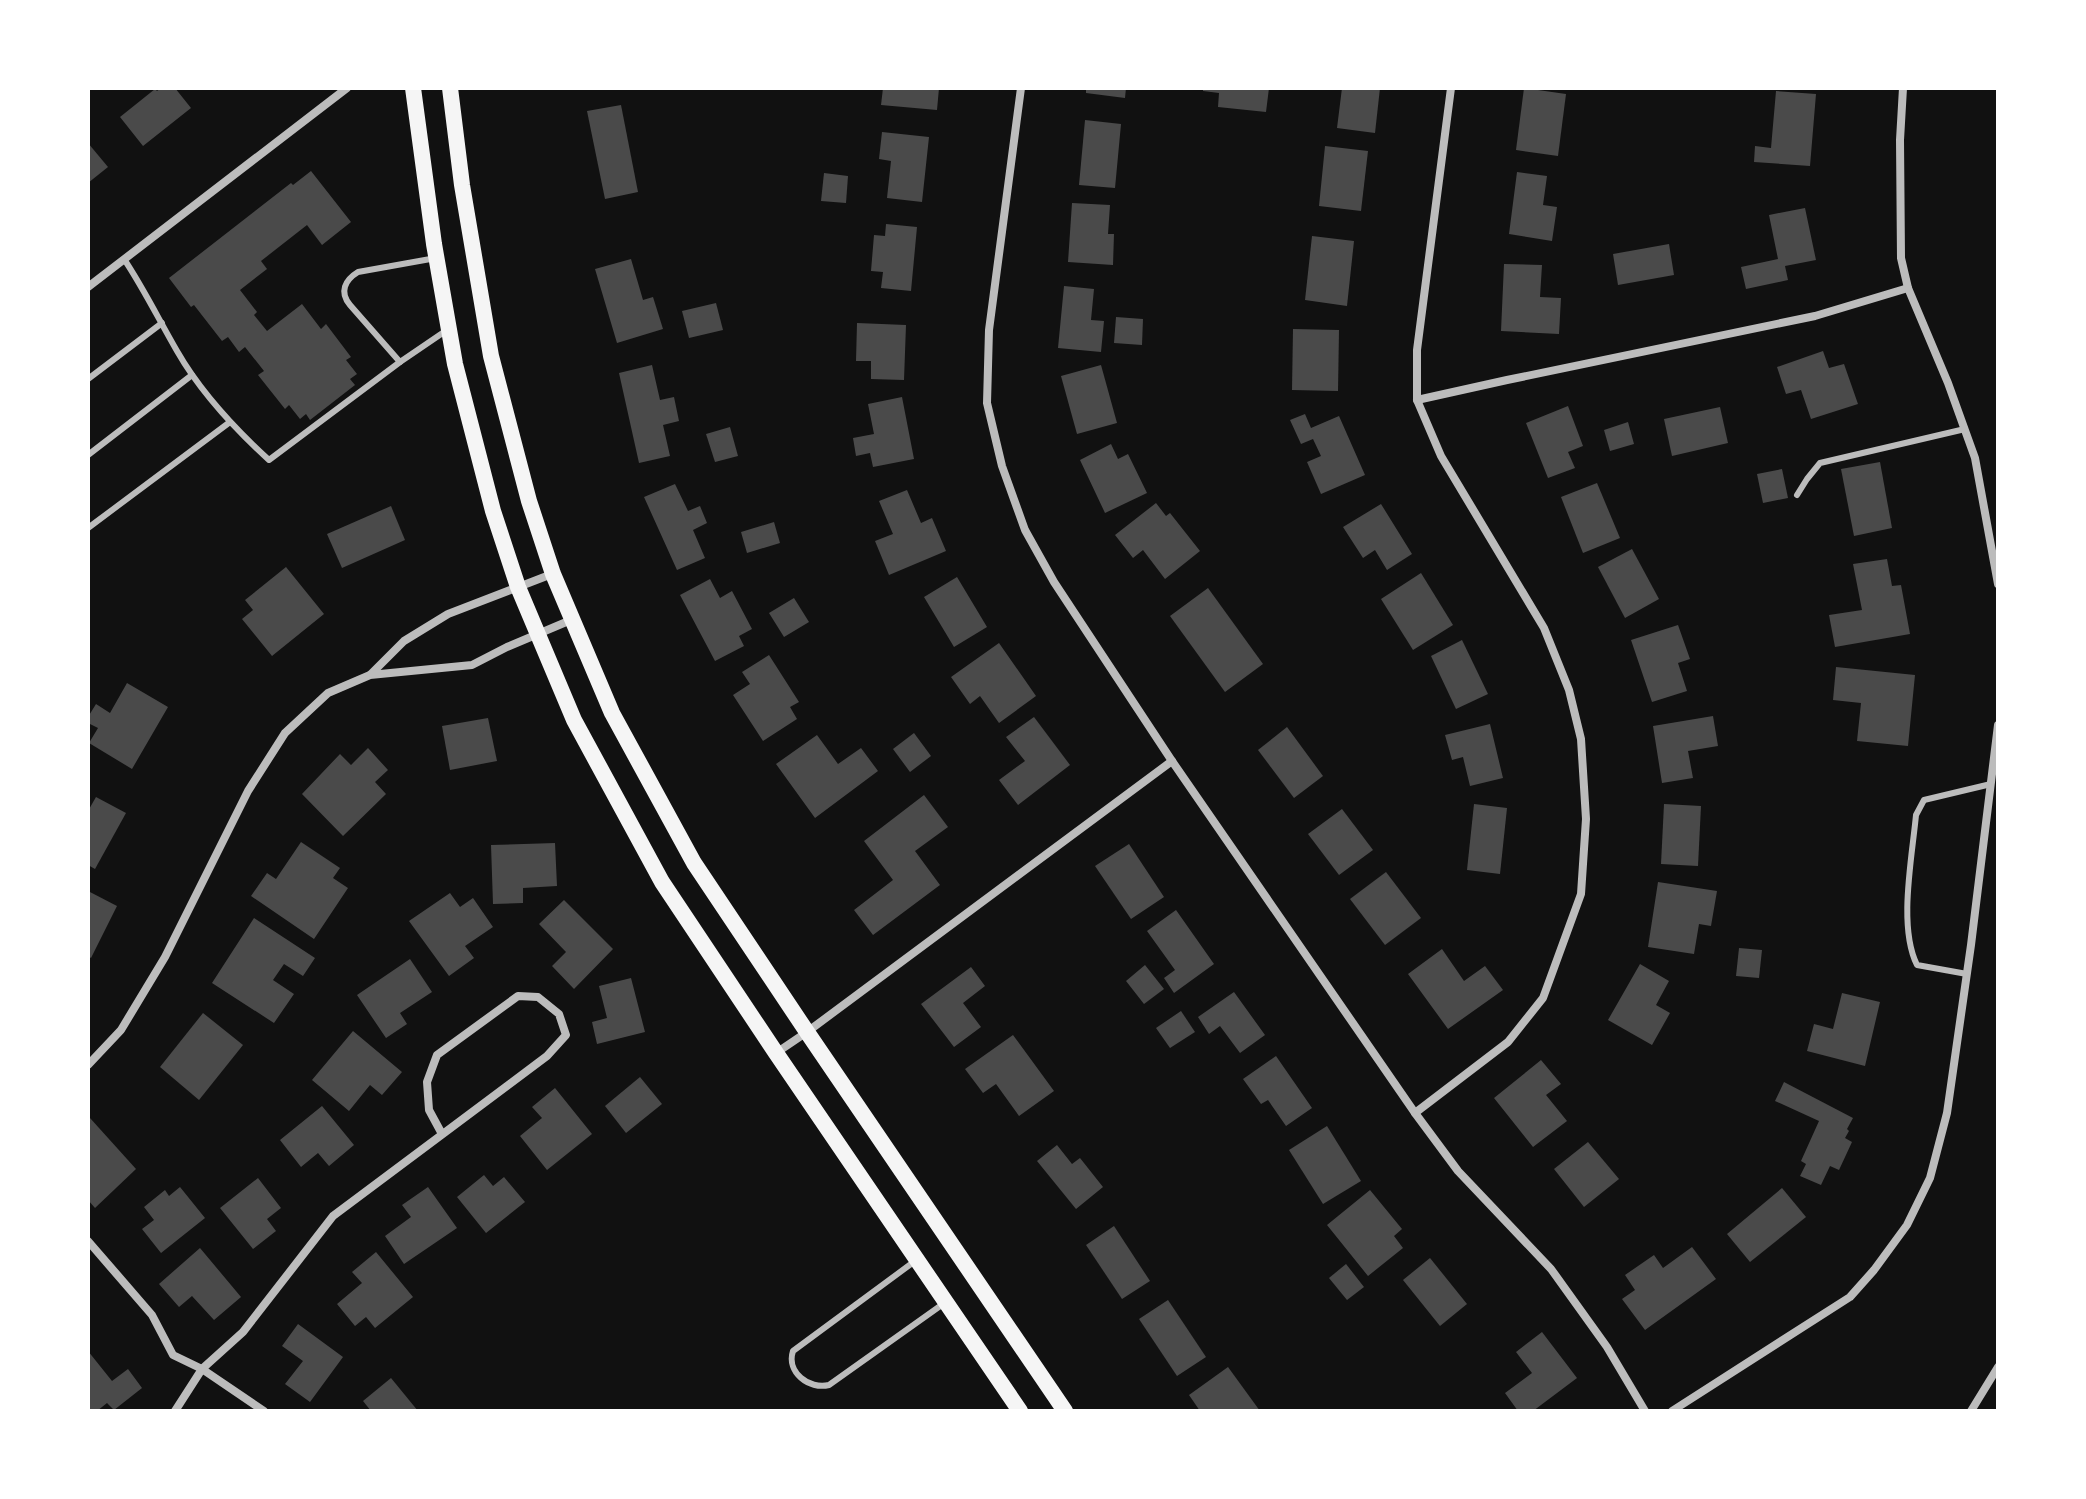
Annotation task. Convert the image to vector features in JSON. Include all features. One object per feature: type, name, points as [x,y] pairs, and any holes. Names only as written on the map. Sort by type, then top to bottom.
[{"type":"main road","points":[[413,88],[436,258],[455,364],[493,511],[518,587],[574,720],[662,882],[1020,1411]]},
{"type":"main road","points":[[450,88],[462,185],[491,356],[529,501],[553,574],[612,713],[694,863],[1065,1411]]},
{"type":"street","points":[[88,287],[347,88]]},
{"type":"street","points":[[1021,88],[989,330],[987,403],[1002,466],[1025,530],[1054,582],[1172,761],[1415,1113],[1458,1171],[1551,1269],[1607,1347],[1645,1411]]},
{"type":"street","points":[[1415,1113],[1508,1042],[1543,998],[1581,894],[1586,819],[1581,739],[1569,690],[1544,628],[1441,456],[1417,400],[1417,350],[1451,88]]},
{"type":"street","points":[[1903,88],[1901,258],[1908,288],[1975,458],[1998,584]]},
{"type":"street","points":[[1417,400],[1815,316],[1908,288]]},
{"type":"street","points":[[370,675],[404,641],[448,614],[553,574]]},
{"type":"street","points":[[88,1065],[121,1030],[165,957],[248,791],[285,733],[328,693],[370,675],[472,665],[571,620]]},
{"type":"street","points":[[1672,1411],[1850,1297],[1907,1225],[1930,1178],[1947,1113],[1998,725]]},
{"type":"street","points":[[776,1053],[1172,761]]},
{"type":"street","points":[[175,1411],[202,1369],[243,1332],[333,1216],[547,1056],[566,1035],[559,1014],[538,997],[518,996],[437,1055],[427,1082],[429,1110],[442,1134]]},
{"type":"street","points":[[88,1241],[152,1315],[173,1355],[202,1369],[264,1411]]},
{"type":"street","points":[[1971,1411],[1998,1367]]},
{"type":"lane","points":[[400,362],[346,300],[346,284],[352,276],[365,269],[436,258]]},
{"type":"lane","points":[[124,259],[192,375],[230,422],[269,460],[448,329]]},
{"type":"lane","points":[[88,379],[162,323]]},
{"type":"lane","points":[[88,455],[192,375]]},
{"type":"lane","points":[[88,528],[230,422]]},
{"type":"lane","points":[[1797,495],[1820,463],[1965,429]]},
{"type":"lane","points":[[1967,974],[1917,965],[1912,955],[1907,923],[1916,815],[1924,800],[1991,784]]},
{"type":"lane","points":[[917,1260],[793,1351],[790,1359],[796,1373],[813,1385],[829,1385],[946,1302]]},
{"type":"building","points":[[175,88],[191,108],[143,146],[120,117],[155,89]]},
{"type":"building","points":[[883,88],[939,88],[937,110],[881,105]]},
{"type":"building","points":[[1086,88],[1126,88],[1125,98],[1086,93]]},
{"type":"building","points":[[1203,88],[1269,88],[1266,112],[1218,107],[1219,93],[1203,91]]},
{"type":"building","points":[[1342,88],[1380,88],[1375,133],[1337,128]]},
{"type":"building","points":[[1524,88],[1566,94],[1558,156],[1516,150]]},
{"type":"building","points":[[1776,91],[1816,94],[1810,166],[1754,162],[1755,146],[1771,148]]},
{"type":"building","points":[[621,105],[638,192],[605,199],[587,111]]},
{"type":"building","points":[[1085,120],[1121,124],[1115,188],[1079,185]]},
{"type":"building","points":[[882,132],[929,137],[922,202],[887,198],[891,161],[879,159]]},
{"type":"building","points":[[88,143],[108,167],[88,183]]},
{"type":"building","points":[[1325,146],[1368,151],[1361,211],[1319,206]]},
{"type":"building","points":[[311,171],[351,222],[322,245],[307,225],[261,261],[267,269],[240,290],[267,331],[302,304],[321,329],[326,324],[351,357],[346,360],[357,374],[350,379],[355,385],[310,420],[306,414],[300,419],[289,405],[285,409],[258,375],[264,371],[245,347],[239,352],[228,337],[222,341],[169,278],[291,183],[293,185]]},
{"type":"building","points":[[1517,172],[1547,176],[1543,205],[1557,207],[1552,241],[1509,234]]},
{"type":"building","points":[[824,173],[848,176],[846,203],[821,201]]},
{"type":"building","points":[[1072,203],[1110,205],[1108,234],[1114,234],[1113,265],[1068,262]]},
{"type":"building","points":[[1805,208],[1816,260],[1785,266],[1788,280],[1746,289],[1741,267],[1778,259],[1769,215]]},
{"type":"building","points":[[886,224],[917,227],[911,291],[881,288],[883,272],[871,271],[874,235],[885,236]]},
{"type":"building","points":[[1312,236],[1354,241],[1347,306],[1305,300]]},
{"type":"building","points":[[1669,244],[1674,275],[1618,285],[1613,254]]},
{"type":"building","points":[[631,259],[643,300],[653,297],[663,329],[617,343],[595,269]]},
{"type":"building","points":[[1504,264],[1542,265],[1540,297],[1561,298],[1559,334],[1501,331]]},
{"type":"building","points":[[1064,286],[1094,289],[1091,320],[1104,321],[1101,352],[1058,348]]},
{"type":"building","points":[[716,303],[723,330],[689,338],[682,311]]},
{"type":"building","points":[[1116,317],[1143,319],[1142,345],[1114,343]]},
{"type":"building","points":[[857,323],[906,325],[904,380],[871,379],[871,361],[856,361]]},
{"type":"building","points":[[1293,329],[1339,330],[1338,391],[1292,390]]},
{"type":"building","points":[[1823,351],[1829,368],[1844,364],[1858,404],[1811,419],[1801,390],[1786,394],[1777,367]]},
{"type":"building","points":[[652,365],[660,400],[674,397],[679,421],[663,425],[670,456],[639,463],[619,373]]},
{"type":"building","points":[[1101,365],[1117,423],[1077,434],[1061,376]]},
{"type":"building","points":[[902,397],[914,459],[873,467],[870,453],[856,456],[853,438],[874,434],[868,404]]},
{"type":"building","points":[[1568,406],[1583,446],[1568,452],[1575,468],[1548,478],[1526,423]]},
{"type":"building","points":[[1720,407],[1728,443],[1672,456],[1664,419]]},
{"type":"building","points":[[1305,414],[1311,428],[1339,416],[1365,475],[1321,494],[1307,462],[1321,456],[1313,439],[1301,444],[1290,420]]},
{"type":"building","points":[[1628,422],[1634,444],[1610,451],[1604,430]]},
{"type":"building","points":[[730,427],[738,456],[715,462],[706,434]]},
{"type":"building","points":[[1111,444],[1118,459],[1128,454],[1147,493],[1105,513],[1080,460]]},
{"type":"building","points":[[1880,462],[1892,528],[1854,536],[1841,469]]},
{"type":"building","points":[[1782,469],[1788,498],[1763,503],[1757,474]]},
{"type":"building","points":[[1597,483],[1620,538],[1583,553],[1561,497]]},
{"type":"building","points":[[675,484],[688,511],[700,506],[707,523],[693,530],[705,558],[677,570],[644,497]]},
{"type":"building","points":[[907,490],[921,523],[932,518],[946,551],[889,575],[875,541],[893,534],[879,501]]},
{"type":"building","points":[[1156,503],[1166,516],[1170,513],[1200,551],[1165,579],[1143,550],[1133,558],[1115,535]]},
{"type":"building","points":[[1381,504],[1412,554],[1387,570],[1375,550],[1363,558],[1343,527]]},
{"type":"building","points":[[391,506],[405,540],[342,568],[327,534]]},
{"type":"building","points":[[774,522],[780,543],[747,553],[741,532]]},
{"type":"building","points":[[1632,549],[1659,599],[1625,618],[1598,567]]},
{"type":"building","points":[[1887,559],[1892,586],[1901,585],[1910,634],[1835,647],[1829,615],[1862,610],[1853,564]]},
{"type":"building","points":[[286,567],[324,614],[272,656],[242,619],[253,610],[245,600]]},
{"type":"building","points":[[1421,573],[1453,625],[1413,650],[1381,599]]},
{"type":"building","points":[[957,577],[987,627],[954,647],[924,597]]},
{"type":"building","points":[[710,579],[720,598],[732,591],[752,629],[739,636],[744,646],[715,661],[680,595]]},
{"type":"building","points":[[1208,588],[1263,664],[1225,692],[1170,616]]},
{"type":"building","points":[[794,598],[809,622],[784,637],[769,613]]},
{"type":"building","points":[[1678,625],[1690,659],[1678,663],[1687,691],[1652,702],[1631,640]]},
{"type":"building","points":[[1462,640],[1488,694],[1456,709],[1431,656]]},
{"type":"building","points":[[999,643],[1036,696],[999,723],[980,696],[970,704],[951,677]]},
{"type":"building","points":[[769,655],[799,702],[790,707],[797,719],[763,741],[733,695],[750,684],[742,672]]},
{"type":"building","points":[[1836,667],[1915,675],[1908,746],[1857,741],[1861,703],[1833,700]]},
{"type":"building","points":[[127,683],[168,707],[132,769],[89,743],[98,728],[88,723],[96,704],[110,713]]},
{"type":"building","points":[[1713,716],[1718,746],[1688,751],[1693,778],[1662,783],[1653,726]]},
{"type":"building","points":[[1034,717],[1070,765],[1018,805],[999,780],[1025,761],[1006,737]]},
{"type":"building","points":[[488,718],[497,761],[450,770],[442,726]]},
{"type":"building","points":[[1490,724],[1503,778],[1470,786],[1463,757],[1452,760],[1445,735]]},
{"type":"building","points":[[1287,727],[1323,776],[1294,798],[1258,750]]},
{"type":"building","points":[[914,733],[931,756],[910,772],[893,749]]},
{"type":"building","points":[[817,735],[838,764],[861,748],[878,771],[815,818],[776,764]]},
{"type":"building","points":[[368,748],[388,770],[375,782],[386,794],[343,836],[302,794],[340,754],[351,765]]},
{"type":"building","points":[[924,795],[948,827],[915,851],[940,885],[873,935],[854,910],[893,880],[864,841]]},
{"type":"building","points":[[96,797],[126,813],[95,869],[88,865],[88,811]]},
{"type":"building","points":[[1474,804],[1507,808],[1500,874],[1467,870]]},
{"type":"building","points":[[1664,804],[1701,806],[1698,866],[1661,864]]},
{"type":"building","points":[[1342,809],[1373,850],[1339,875],[1308,834]]},
{"type":"building","points":[[301,842],[340,868],[333,878],[348,888],[314,939],[251,896],[267,873],[276,879]]},
{"type":"building","points":[[555,843],[557,886],[523,888],[523,903],[493,904],[491,845]]},
{"type":"building","points":[[1129,844],[1164,897],[1131,919],[1095,866]]},
{"type":"building","points":[[1386,872],[1421,918],[1385,945],[1350,899]]},
{"type":"building","points":[[1658,882],[1717,891],[1711,926],[1699,924],[1694,954],[1648,947]]},
{"type":"building","points":[[88,891],[117,906],[91,958],[88,956]]},
{"type":"building","points":[[450,893],[460,907],[473,898],[493,927],[465,946],[474,958],[449,976],[409,921]]},
{"type":"building","points":[[564,900],[613,949],[574,989],[552,966],[566,952],[539,924]]},
{"type":"building","points":[[1176,910],[1214,964],[1174,993],[1164,978],[1175,970],[1147,931]]},
{"type":"building","points":[[254,918],[315,958],[303,976],[284,964],[273,980],[294,994],[274,1023],[212,983]]},
{"type":"building","points":[[1739,948],[1762,950],[1759,978],[1736,976]]},
{"type":"building","points":[[1442,949],[1464,981],[1485,966],[1503,990],[1448,1029],[1408,974]]},
{"type":"building","points":[[410,959],[432,992],[400,1013],[407,1024],[386,1038],[357,995]]},
{"type":"building","points":[[1640,964],[1669,981],[1656,1005],[1670,1013],[1652,1045],[1608,1020]]},
{"type":"building","points":[[1145,965],[1164,989],[1144,1004],[1126,981]]},
{"type":"building","points":[[971,967],[985,986],[963,1003],[981,1027],[954,1047],[921,1004]]},
{"type":"building","points":[[631,978],[645,1032],[597,1044],[592,1022],[607,1018],[599,986]]},
{"type":"building","points":[[1234,992],[1265,1035],[1240,1053],[1220,1026],[1209,1034],[1198,1017]]},
{"type":"building","points":[[1842,993],[1880,1002],[1865,1066],[1807,1051],[1814,1024],[1833,1029]]},
{"type":"building","points":[[1181,1011],[1195,1032],[1170,1048],[1156,1028]]},
{"type":"building","points":[[203,1013],[243,1045],[199,1100],[160,1067]]},
{"type":"building","points":[[353,1031],[402,1072],[382,1095],[370,1085],[349,1111],[312,1080]]},
{"type":"building","points":[[1013,1035],[1054,1091],[1019,1116],[996,1084],[983,1093],[965,1069]]},
{"type":"building","points":[[1276,1056],[1312,1108],[1286,1126],[1268,1100],[1261,1104],[1243,1079]]},
{"type":"building","points":[[1541,1060],[1561,1084],[1546,1095],[1567,1121],[1533,1147],[1494,1098]]},
{"type":"building","points":[[640,1077],[662,1104],[626,1133],[605,1106]]},
{"type":"building","points":[[1784,1082],[1853,1118],[1845,1138],[1852,1142],[1839,1170],[1830,1166],[1821,1185],[1800,1176],[1806,1164],[1801,1161],[1819,1121],[1775,1101]]},
{"type":"building","points":[[555,1088],[592,1134],[547,1170],[520,1136],[542,1118],[532,1107]]},
{"type":"building","points":[[322,1106],[354,1145],[329,1166],[318,1153],[301,1167],[280,1140]]},
{"type":"building","points":[[90,1118],[136,1169],[95,1208],[88,1200]]},
{"type":"building","points":[[1327,1126],[1361,1181],[1323,1204],[1289,1150]]},
{"type":"building","points":[[1588,1142],[1619,1179],[1584,1207],[1554,1169]]},
{"type":"building","points":[[1057,1145],[1072,1164],[1080,1158],[1103,1187],[1076,1209],[1037,1161]]},
{"type":"building","points":[[484,1175],[493,1186],[504,1177],[525,1202],[486,1233],[457,1197]]},
{"type":"building","points":[[258,1178],[281,1208],[267,1219],[276,1231],[253,1249],[220,1208]]},
{"type":"building","points":[[180,1187],[205,1218],[161,1253],[142,1229],[154,1220],[144,1207],[165,1190],[169,1196]]},
{"type":"building","points":[[428,1187],[457,1228],[404,1264],[385,1236],[411,1217],[402,1205]]},
{"type":"building","points":[[1782,1188],[1806,1217],[1750,1262],[1727,1234]]},
{"type":"building","points":[[1370,1190],[1402,1229],[1394,1236],[1403,1248],[1368,1276],[1327,1225]]},
{"type":"building","points":[[1114,1226],[1150,1281],[1122,1299],[1086,1245]]},
{"type":"building","points":[[1692,1247],[1716,1279],[1645,1330],[1622,1299],[1635,1290],[1625,1275],[1654,1255],[1663,1268]]},
{"type":"building","points":[[200,1248],[241,1297],[214,1320],[192,1296],[179,1307],[159,1284]]},
{"type":"building","points":[[376,1252],[413,1297],[375,1328],[366,1317],[355,1326],[337,1304],[362,1283],[352,1272]]},
{"type":"building","points":[[1430,1258],[1467,1304],[1440,1326],[1403,1280]]},
{"type":"building","points":[[1346,1264],[1364,1287],[1347,1300],[1329,1278]]},
{"type":"building","points":[[1168,1300],[1206,1357],[1177,1376],[1139,1319]]},
{"type":"building","points":[[298,1324],[343,1357],[310,1402],[285,1384],[303,1361],[282,1346]]},
{"type":"building","points":[[1542,1332],[1577,1378],[1533,1411],[1518,1411],[1505,1393],[1532,1373],[1516,1352]]},
{"type":"building","points":[[88,1351],[112,1381],[128,1369],[142,1388],[114,1410],[107,1403],[97,1411],[90,1411]]},
{"type":"building","points":[[1228,1367],[1260,1411],[1200,1411],[1189,1395]]},
{"type":"building","points":[[391,1378],[418,1411],[371,1411],[363,1401]]}]
